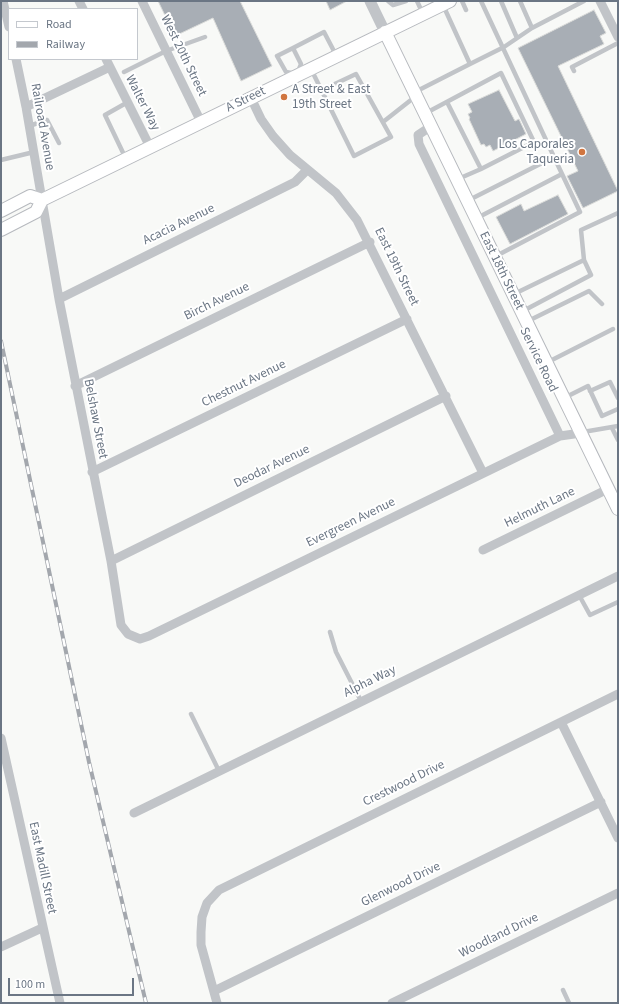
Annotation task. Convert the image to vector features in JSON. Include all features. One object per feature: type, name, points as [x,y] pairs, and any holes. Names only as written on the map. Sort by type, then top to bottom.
[{"type":"main road","name":"A Street","points":[[1,230],[36,212],[42,200],[297,74],[447,3]]},
{"type":"main road","name":"East 18th Street","points":[[385,32],[430,127],[618,509]]},
{"type":"main road","name":"A Street","points":[[1,211],[30,196],[42,200]]},
{"type":"street","points":[[4,1],[8,22]]},
{"type":"street","name":"West 20th Street","points":[[142,1],[201,122]]},
{"type":"street","points":[[370,1],[385,32]]},
{"type":"street","points":[[600,1],[618,37]]},
{"type":"street","name":"Railroad Avenue","points":[[16,60],[30,126],[42,200]]},
{"type":"street","name":"Walter Way","points":[[26,107],[108,63],[150,147]]},
{"type":"street","name":"East 19th Street","points":[[251,98],[273,136],[307,170],[348,206],[370,242],[483,473]]},
{"type":"street","name":"Service Road","points":[[430,127],[418,135],[419,144],[560,436]]},
{"type":"street","name":"Acacia Avenue","points":[[59,299],[295,182],[307,170]]},
{"type":"street","name":"Belshaw Street","points":[[42,200],[92,472],[111,561],[121,625],[133,637]]},
{"type":"street","name":"Birch Avenue","points":[[76,386],[370,242]]},
{"type":"street","name":"Chestnut Avenue","points":[[92,472],[407,319]]},
{"type":"street","name":"Deodar Avenue","points":[[111,561],[446,396]]},
{"type":"street","name":"Evergreen Avenue","points":[[133,637],[140,639],[149,636],[560,436],[581,433]]},
{"type":"street","name":"Helmuth Lane","points":[[483,550],[608,489]]},
{"type":"street","name":"Alpha Way","points":[[134,813],[618,576]]},
{"type":"street","name":"Crestwood Drive","points":[[214,992],[201,945],[202,917],[207,903],[219,890],[232,882],[618,694]]},
{"type":"street","points":[[561,722],[618,838]]},
{"type":"street","name":"East Madill Street","points":[[1,738],[42,928],[60,1003]]},
{"type":"street","name":"Glenwood Drive","points":[[214,992],[601,802]]},
{"type":"street","name":"Woodland Drive","points":[[392,1003],[618,893]]},
{"type":"street","points":[[1,947],[42,928]]},
{"type":"street","points":[[214,992],[216,1003]]},
{"type":"lane","points":[[388,1],[393,5],[406,1]]},
{"type":"lane","points":[[417,1],[423,14]]},
{"type":"lane","points":[[462,1],[466,10]]},
{"type":"lane","points":[[481,1],[504,47],[580,212],[495,257]]},
{"type":"lane","points":[[501,1],[517,38]]},
{"type":"lane","points":[[520,1],[532,28]]},
{"type":"lane","points":[[383,122],[415,94],[504,47],[532,28],[584,1]]},
{"type":"lane","points":[[447,3],[470,64]]},
{"type":"lane","points":[[293,48],[301,64],[297,74],[286,72],[277,56],[324,32],[336,56]]},
{"type":"lane","points":[[124,72],[166,51],[205,37]]},
{"type":"lane","points":[[574,72],[572,67],[618,43]]},
{"type":"lane","points":[[311,68],[354,156],[391,137],[356,74],[322,90]]},
{"type":"lane","points":[[424,114],[500,73],[534,142],[456,180]]},
{"type":"lane","points":[[126,159],[105,115],[128,102]]},
{"type":"lane","points":[[447,102],[481,169]]},
{"type":"lane","points":[[30,126],[47,120],[59,143]]},
{"type":"lane","points":[[1,160],[34,152]]},
{"type":"lane","points":[[467,201],[554,157]]},
{"type":"lane","points":[[476,218],[562,174]]},
{"type":"lane","points":[[524,317],[592,275],[584,260],[581,230],[618,213]]},
{"type":"lane","points":[[513,294],[584,260]]},
{"type":"lane","points":[[524,317],[589,291],[602,304]]},
{"type":"lane","points":[[546,362],[613,329]]},
{"type":"lane","points":[[590,391],[610,382],[618,398]]},
{"type":"lane","points":[[564,398],[588,386],[602,416],[618,409]]},
{"type":"lane","points":[[581,433],[618,426]]},
{"type":"lane","points":[[612,428],[618,440]]},
{"type":"lane","points":[[579,595],[590,616],[618,602]]},
{"type":"lane","points":[[330,632],[336,652],[361,701]]},
{"type":"lane","points":[[191,714],[219,771]]},
{"type":"lane","points":[[563,990],[569,1003]]},
{"type":"building","points":[[158,1],[240,1],[272,66],[241,81],[213,18],[175,36]]},
{"type":"building","points":[[326,1],[347,1],[330,10]]},
{"type":"building","points":[[594,10],[606,33],[600,36],[604,44],[558,66],[618,191],[583,208],[567,176],[578,171],[518,48]]},
{"type":"building","points":[[499,90],[515,121],[519,119],[526,134],[493,151],[490,145],[486,147],[484,144],[481,145],[469,119],[468,114],[472,112],[468,104]]},
{"type":"building","points":[[558,195],[568,214],[510,244],[496,217],[521,204],[524,211]]},
{"type":"railway","points":[[1,341],[89,762],[146,1003]]},
{"type":"place","name":"A Street & East 19th Street","points":[[284,97]]},
{"type":"place","name":"Los Caporales Taqueria","points":[[582,152]]}]
